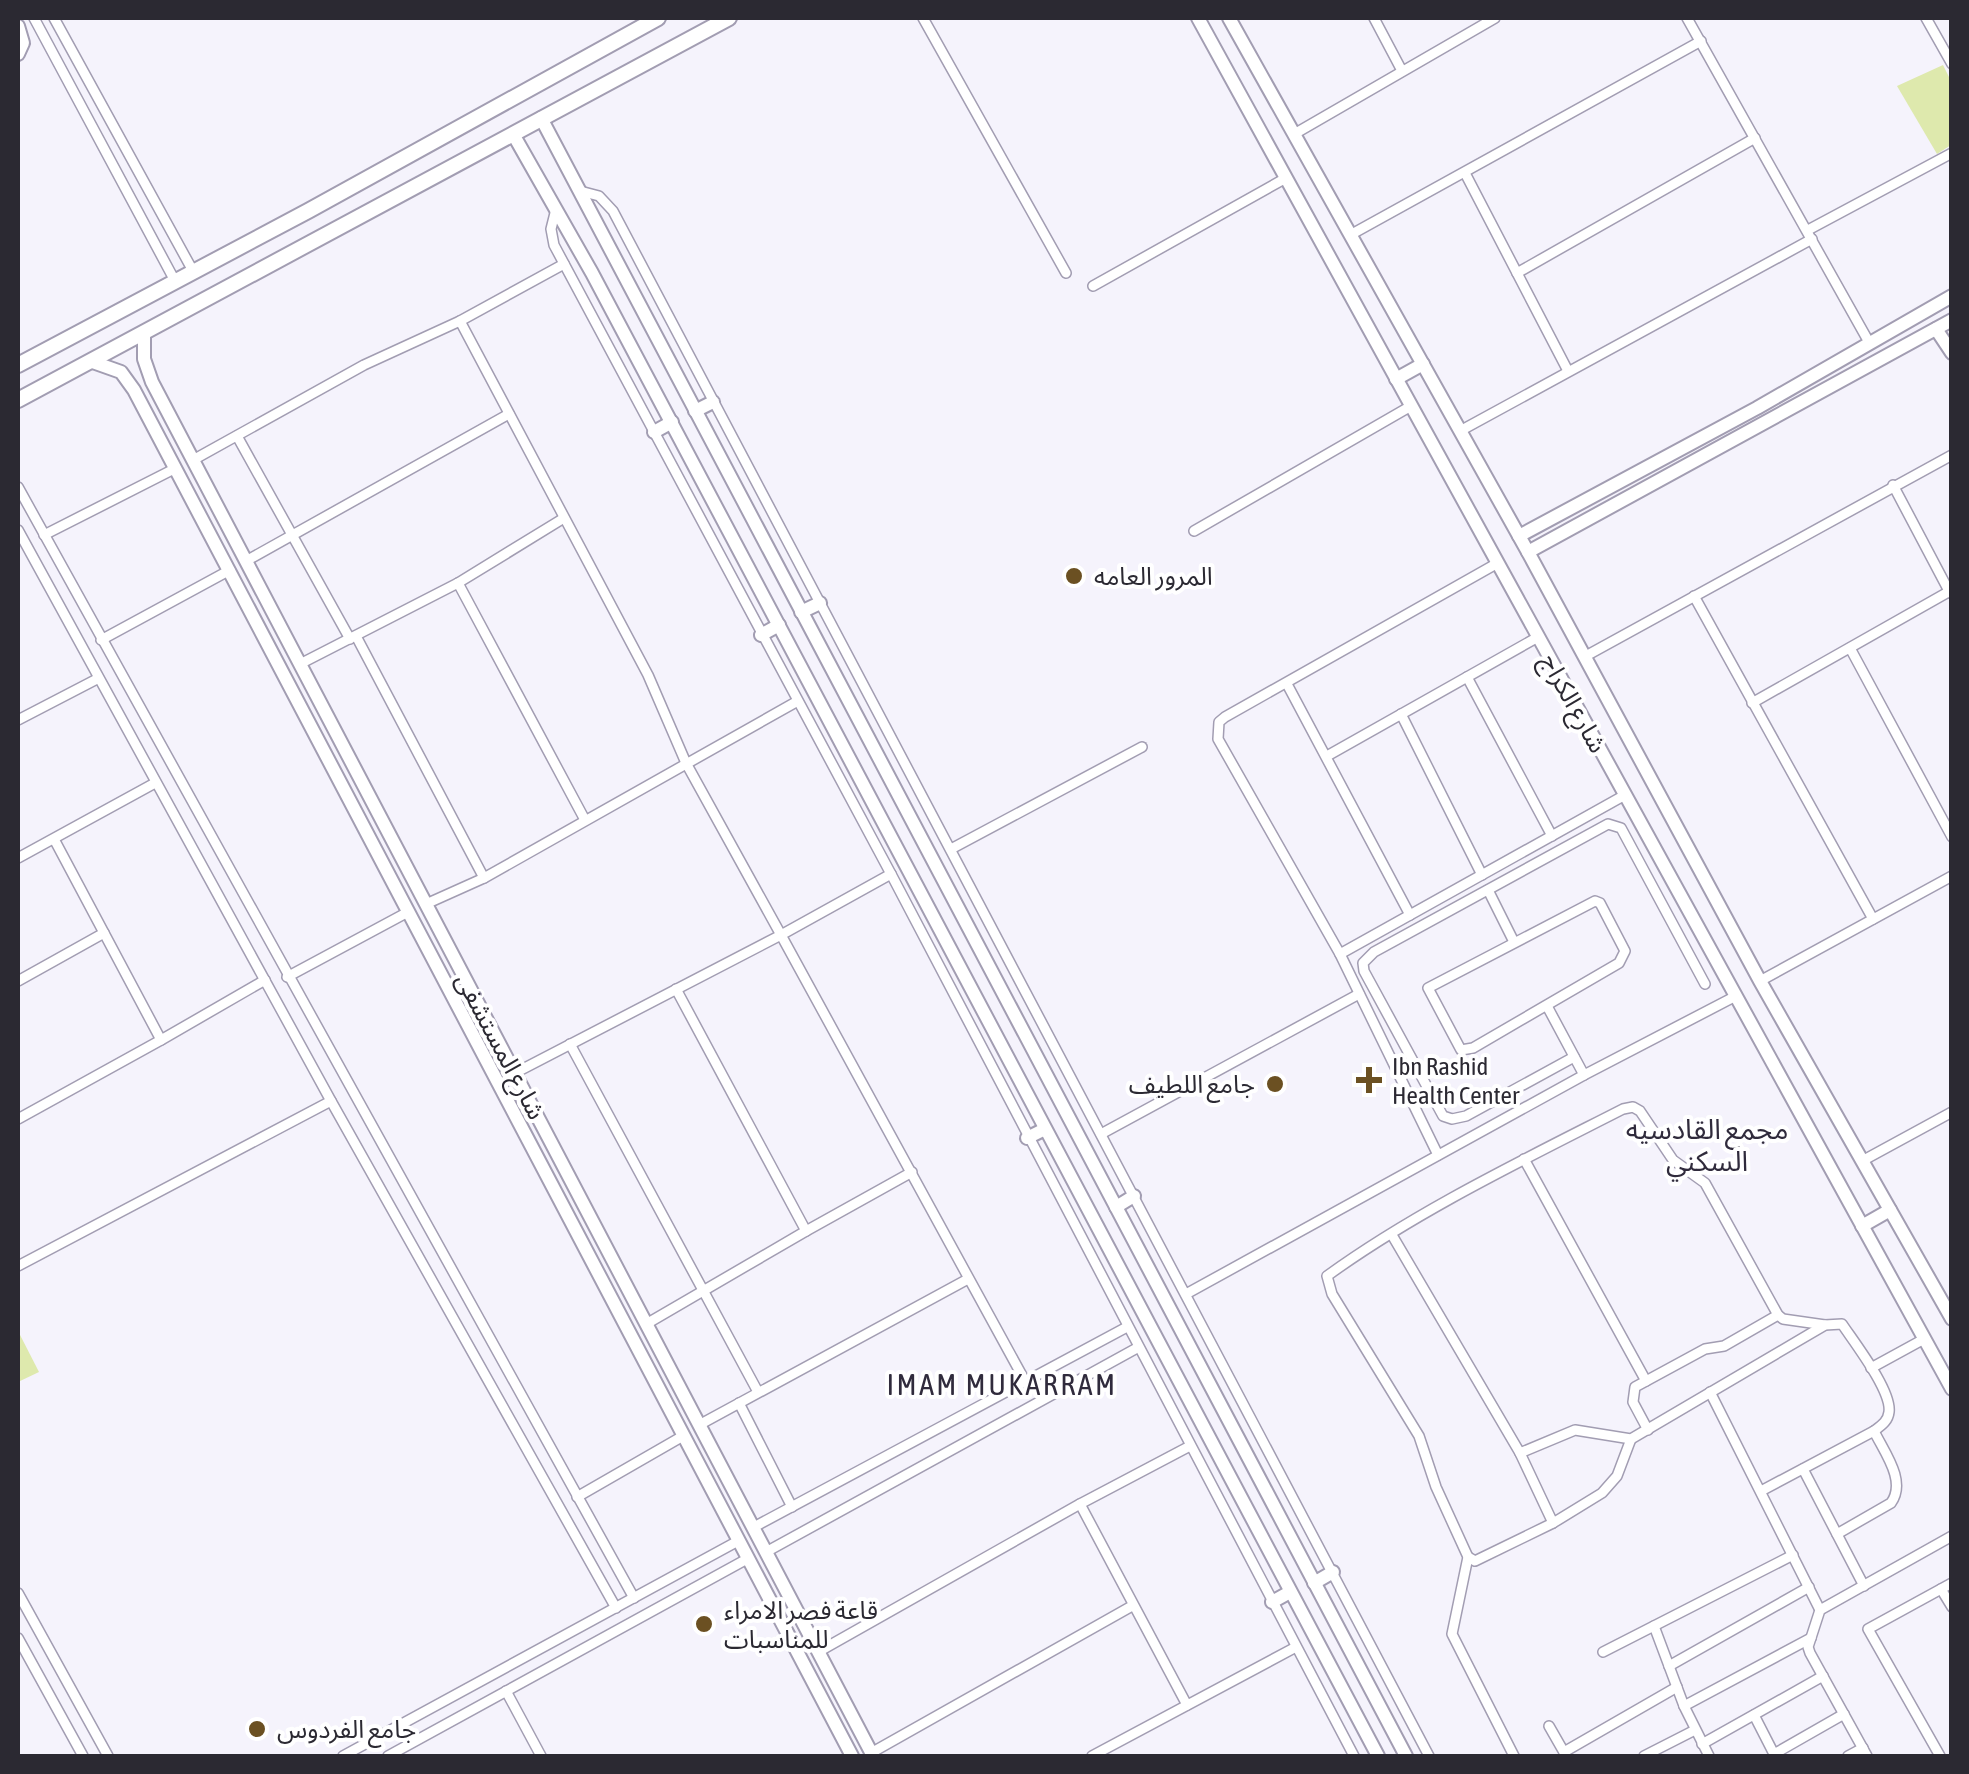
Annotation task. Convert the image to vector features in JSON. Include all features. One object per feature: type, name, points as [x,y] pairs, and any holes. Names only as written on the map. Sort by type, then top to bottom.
[{"type":"main road","points":[[18,365],[658,18]]},
{"type":"main road","points":[[18,400],[729,18]]},
{"type":"street","points":[[34,18],[176,281]]},
{"type":"street","points":[[54,18],[193,271]]},
{"type":"street","points":[[922,18],[1066,273]]},
{"type":"street","name":"شارع الكراج","points":[[1198,18],[1952,1389]]},
{"type":"street","points":[[1229,18],[1528,552],[1760,981],[1952,1319]]},
{"type":"street","points":[[1374,18],[1401,69]]},
{"type":"street","points":[[1296,133],[1495,18]]},
{"type":"street","points":[[1688,18],[1870,344]]},
{"type":"street","points":[[1926,18],[1952,64]]},
{"type":"street","points":[[18,26],[23,38],[19,49]]},
{"type":"street","points":[[1939,39],[1952,32]]},
{"type":"street","points":[[1352,234],[1701,41]]},
{"type":"street","points":[[541,118],[1406,1756]]},
{"type":"street","points":[[513,134],[672,422],[1378,1756]]},
{"type":"street","points":[[1517,273],[1755,138]]},
{"type":"street","points":[[1460,431],[1952,153]]},
{"type":"street","points":[[1465,173],[1568,371]]},
{"type":"street","points":[[1093,286],[1286,178]]},
{"type":"street","points":[[580,191],[600,196],[613,211],[1430,1756]]},
{"type":"street","points":[[556,209],[551,234],[564,264],[1353,1754],[1340,1756]]},
{"type":"street","points":[[592,272],[616,260]]},
{"type":"street","points":[[193,460],[364,365],[460,321],[564,264]]},
{"type":"street","points":[[1528,552],[1761,415],[1952,296]]},
{"type":"street","points":[[1519,536],[1952,320]]},
{"type":"street","points":[[460,321],[648,675],[686,763],[1025,1381]]},
{"type":"street","points":[[1936,329],[1952,353]]},
{"type":"street","name":"شارع المستشفى","points":[[144,332],[142,350],[148,375],[872,1755]]},
{"type":"street","name":"شارع المستشفى","points":[[90,361],[112,366],[129,380],[852,1756]]},
{"type":"street","points":[[1396,379],[1423,364]]},
{"type":"street","points":[[695,411],[712,402]]},
{"type":"street","points":[[1194,532],[1411,406]]},
{"type":"street","points":[[246,561],[509,414]]},
{"type":"street","points":[[654,432],[672,422]]},
{"type":"street","points":[[237,436],[484,878]]},
{"type":"street","points":[[1584,657],[1952,455]]},
{"type":"street","points":[[44,535],[176,468]]},
{"type":"street","points":[[1752,703],[1951,593],[1893,485]]},
{"type":"street","points":[[18,487],[634,1598]]},
{"type":"street","points":[[300,664],[458,584],[564,518]]},
{"type":"street","points":[[208,528],[224,519]]},
{"type":"street","points":[[18,530],[330,1101],[616,1608]]},
{"type":"street","points":[[1438,1155],[1340,954],[1218,739],[1219,722],[1496,564]]},
{"type":"street","points":[[101,640],[230,570]]},
{"type":"street","points":[[458,584],[585,820]]},
{"type":"street","points":[[1694,596],[1873,919]]},
{"type":"street","points":[[802,612],[820,602]]},
{"type":"street","points":[[761,635],[779,625]]},
{"type":"street","points":[[1327,756],[1538,637]]},
{"type":"street","points":[[1850,648],[1952,837]]},
{"type":"street","points":[[1467,677],[1552,836]]},
{"type":"street","points":[[18,720],[98,679]]},
{"type":"street","points":[[1287,684],[1410,915]]},
{"type":"street","points":[[426,904],[484,878],[796,702]]},
{"type":"street","points":[[1401,714],[1482,875]]},
{"type":"street","points":[[951,849],[1142,746]]},
{"type":"street","points":[[18,858],[156,783]]},
{"type":"street","points":[[351,801],[367,792]]},
{"type":"street","points":[[1340,954],[1624,795]]},
{"type":"street","points":[[877,810],[899,798]]},
{"type":"street","points":[[1574,1058],[1452,1120],[1444,1116],[1364,971],[1363,962],[1374,952],[1608,824],[1621,828],[1705,984]]},
{"type":"street","points":[[54,839],[161,1040]]},
{"type":"street","points":[[514,1073],[890,874]]},
{"type":"street","points":[[1760,981],[1952,876]]},
{"type":"street","points":[[1488,890],[1514,942]]},
{"type":"street","points":[[1595,901],[1600,903],[1625,952],[1619,963],[1461,1050],[1428,988],[1514,942],[1595,901]]},
{"type":"street","points":[[231,918],[248,907]]},
{"type":"street","points":[[287,977],[408,912]]},
{"type":"street","points":[[18,981],[104,933]]},
{"type":"street","points":[[18,1119],[265,980]]},
{"type":"street","points":[[676,989],[806,1232]]},
{"type":"street","points":[[1101,1134],[1359,994]]},
{"type":"street","points":[[1186,1294],[1734,996]]},
{"type":"street","points":[[1546,1006],[1584,1075]]},
{"type":"street","points":[[570,1044],[758,1392]]},
{"type":"street","points":[[18,1266],[330,1101]]},
{"type":"street","points":[[1761,1491],[1885,1423],[1890,1406],[1842,1324],[1783,1320],[1778,1315],[1705,1183],[1673,1160],[1640,1112],[1632,1107],[1524,1159],[1327,1276],[1326,1283],[1419,1436],[1436,1487],[1468,1557],[1475,1561],[1602,1493],[1617,1476],[1631,1440],[1825,1325]]},
{"type":"street","points":[[1862,1162],[1952,1112]]},
{"type":"street","points":[[1027,1138],[1044,1128]]},
{"type":"street","points":[[1524,1159],[1646,1381]]},
{"type":"street","points":[[648,1324],[912,1172]]},
{"type":"street","points":[[1116,1207],[1134,1196]]},
{"type":"street","points":[[1862,1226],[1890,1210]]},
{"type":"street","points":[[1392,1234],[1520,1453],[1552,1523]]},
{"type":"street","points":[[588,1256],[606,1247]]},
{"type":"street","points":[[699,1425],[968,1278]]},
{"type":"street","points":[[457,1322],[474,1313]]},
{"type":"street","points":[[1648,1430],[1633,1402],[1635,1387],[1705,1349],[1724,1346],[1778,1315]]},
{"type":"street","points":[[754,1527],[1127,1327]]},
{"type":"street","points":[[1871,1368],[1924,1339]]},
{"type":"street","points":[[766,1552],[1137,1348]]},
{"type":"street","points":[[1184,1392],[1207,1380]]},
{"type":"street","points":[[1710,1392],[1820,1610]]},
{"type":"street","points":[[739,1403],[792,1506]]},
{"type":"street","points":[[1520,1453],[1575,1430],[1631,1440]]},
{"type":"street","points":[[1837,1534],[1891,1503],[1897,1495],[1896,1476],[1874,1430]]},
{"type":"street","points":[[577,1497],[683,1436]]},
{"type":"street","points":[[818,1652],[1190,1446]]},
{"type":"street","points":[[903,1447],[916,1469]]},
{"type":"street","points":[[1803,1468],[1864,1586]]},
{"type":"street","points":[[1080,1504],[1186,1705]]},
{"type":"street","points":[[1848,1756],[1865,1752],[1810,1654],[1820,1610],[1952,1536]]},
{"type":"street","points":[[344,1756],[738,1541]]},
{"type":"street","points":[[1603,1652],[1793,1555]]},
{"type":"street","points":[[1468,1557],[1452,1634],[1514,1756]]},
{"type":"street","points":[[388,1756],[748,1559]]},
{"type":"street","points":[[1314,1582],[1332,1572]]},
{"type":"street","points":[[1940,1756],[1868,1629],[1952,1582]]},
{"type":"street","points":[[1669,1666],[1809,1588]]},
{"type":"street","points":[[1940,1588],[1952,1607]]},
{"type":"street","points":[[1272,1602],[1290,1592]]},
{"type":"street","points":[[18,1593],[108,1756]]},
{"type":"street","points":[[872,1755],[1132,1606]]},
{"type":"street","points":[[1654,1626],[1684,1706],[1709,1756]]},
{"type":"street","points":[[18,1638],[83,1756]]},
{"type":"street","points":[[1684,1706],[1811,1638]]},
{"type":"street","points":[[1092,1756],[1296,1647]]},
{"type":"street","points":[[528,1655],[538,1674]]},
{"type":"street","points":[[1702,1744],[1823,1676]]},
{"type":"street","points":[[1549,1726],[1565,1754],[1676,1687]]},
{"type":"street","points":[[506,1691],[542,1756]]},
{"type":"street","points":[[1754,1715],[1774,1755],[1844,1714]]},
{"type":"street","points":[[413,1716],[425,1735]]},
{"type":"street","points":[[1644,1756],[1695,1730]]},
{"type":"green space","points":[[1943,65],[1951,81],[1951,145],[1937,154],[1897,86]]},
{"type":"green space","points":[[18,1331],[39,1372],[18,1382]]},
{"type":"place","name":"المرور العامه","points":[[1074,576]]},
{"type":"place","name":"Ibn Rashid Health Center","points":[[1369,1080]]},
{"type":"place","name":"جامع اللطیف","points":[[1275,1084]]},
{"type":"place","name":"قاعة فصر الامراء للمناسبات","points":[[704,1624]]},
{"type":"place","name":"جامع الفردوس","points":[[257,1729]]},
{"type":"district","name":"مجمع القادسيه السكني","points":[[1707,1145]]},
{"type":"district","name":"IMAM MUKARRAM","points":[[1002,1385]]}]
